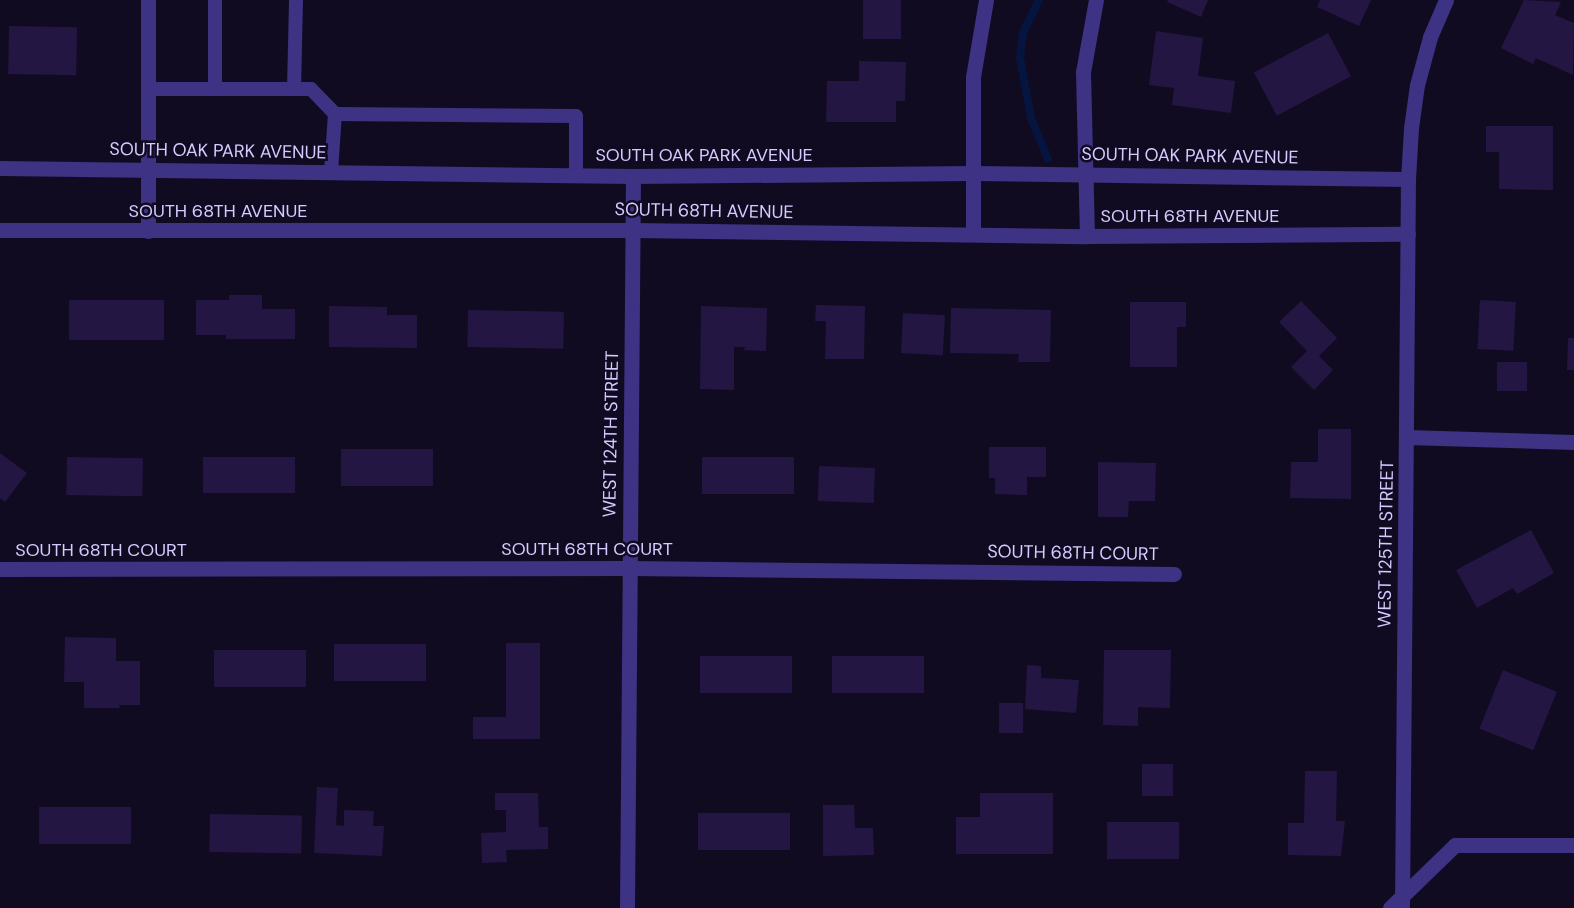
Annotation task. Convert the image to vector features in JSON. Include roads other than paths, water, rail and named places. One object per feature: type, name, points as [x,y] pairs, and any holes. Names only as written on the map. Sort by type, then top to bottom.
[{"type":"street","points":[[148,0],[148,231]]},
{"type":"street","points":[[973,234],[973,77],[986,0]]},
{"type":"street","points":[[1087,236],[1083,72],[1096,0]]},
{"type":"street","name":"WEST 125TH STREET","points":[[1402,903],[1408,179],[1411,128],[1417,86],[1430,37],[1446,0]]},
{"type":"street","name":"SOUTH OAK PARK AVENUE","points":[[0,168],[148,168],[633,176],[973,172],[1408,179]]},
{"type":"street","name":"WEST 124TH STREET","points":[[627,908],[633,176]]},
{"type":"street","name":"SOUTH 68TH AVENUE","points":[[0,230],[633,230],[1087,236],[1408,234]]},
{"type":"street","points":[[1406,437],[1574,442]]},
{"type":"street","name":"SOUTH 68TH COURT","points":[[0,569],[630,568],[1174,574]]},
{"type":"street","points":[[1390,908],[1402,903],[1455,845],[1574,845]]},
{"type":"lane","points":[[215,0],[215,89]]},
{"type":"lane","points":[[294,89],[296,0]]},
{"type":"lane","points":[[148,89],[311,89],[335,114],[576,116],[576,175]]},
{"type":"lane","points":[[331,172],[335,114]]},
{"type":"waterway","points":[[1039,0],[1023,33],[1020,58],[1031,118],[1048,159]]}]
